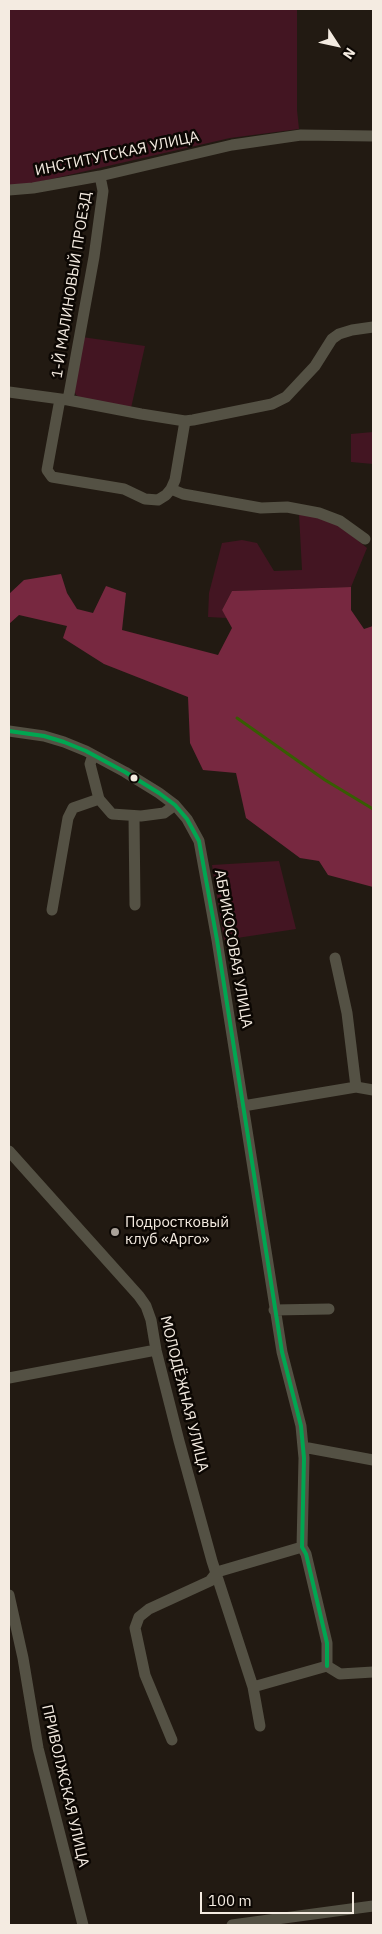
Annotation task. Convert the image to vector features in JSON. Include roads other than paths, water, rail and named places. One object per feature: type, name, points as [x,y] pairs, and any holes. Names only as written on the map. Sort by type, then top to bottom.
[{"type":"street","name":"ИНСТИТУТСКАЯ УЛИЦА","points":[[9,190],[33,188],[100,176],[232,144],[301,135],[373,136]]},
{"type":"street","name":"1-Й МАЛИНОВЫЙ ПРОЕЗД","points":[[100,176],[103,190],[96,248],[47,470],[52,477],[124,489],[144,499],[158,500],[171,489]]},
{"type":"street","points":[[9,392],[64,399],[185,421],[272,404],[286,398],[315,366],[332,339],[339,334],[352,330],[373,327]]},
{"type":"street","points":[[185,421],[175,480],[171,489],[183,494],[260,508],[287,507],[319,513],[340,521],[365,539]]},
{"type":"street","name":"АБРИКОСОВАЯ УЛИЦА","points":[[9,731],[44,736],[64,742],[125,772],[175,805],[187,819],[199,841],[217,940],[274,1310],[282,1352],[301,1426],[303,1447],[302,1547],[306,1554],[327,1643],[327,1666]]},
{"type":"street","points":[[92,755],[90,764],[99,799],[112,814],[134,816],[164,813],[175,805]]},
{"type":"street","points":[[52,910],[68,818],[73,808],[99,799]]},
{"type":"street","points":[[134,816],[135,905]]},
{"type":"street","points":[[335,958],[347,1013],[356,1087]]},
{"type":"street","points":[[243,1106],[356,1087],[373,1090]]},
{"type":"street","name":"МОЛОДЁЖНАЯ УЛИЦА","points":[[9,1151],[146,1306],[210,1551],[253,1686],[260,1726]]},
{"type":"street","points":[[274,1310],[329,1309]]},
{"type":"street","points":[[9,1378],[156,1350]]},
{"type":"street","points":[[303,1447],[373,1460]]},
{"type":"street","points":[[172,1740],[145,1675],[135,1628],[138,1617],[150,1609],[210,1581],[217,1572],[302,1547]]},
{"type":"street","name":"ПРИВОЛЖСКАЯ УЛИЦА","points":[[9,1595],[23,1658],[38,1748],[83,1925]]},
{"type":"street","points":[[253,1686],[327,1666],[340,1674],[373,1672]]},
{"type":"street","points":[[232,1925],[373,1906]]},
{"type":"waterway","points":[[237,718],[325,780],[373,809]]},
{"type":"place","name":"Подростковый клуб «Арго»","points":[[115,1232]]}]
